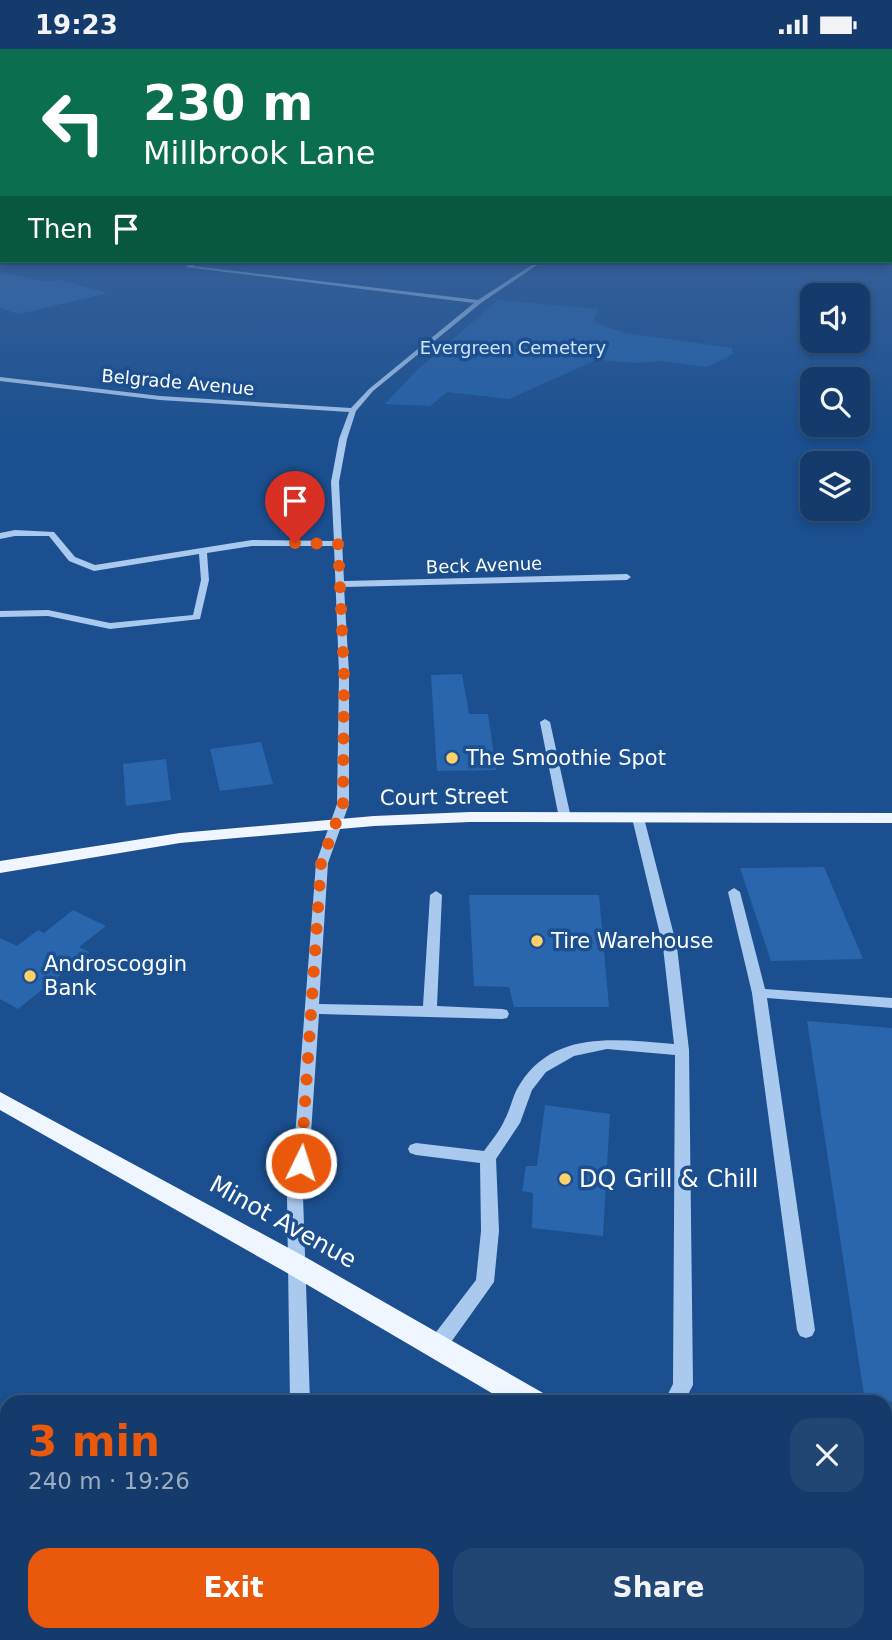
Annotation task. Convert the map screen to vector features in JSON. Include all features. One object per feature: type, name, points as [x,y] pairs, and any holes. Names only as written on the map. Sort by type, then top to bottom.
[{"type":"main road","name":"Court Street","points":[[0,867],[180,838],[336,824],[471,817],[892,818]]},
{"type":"main road","name":"Minot Avenue","points":[[0,1100],[298,1266],[521,1395]]},
{"type":"street","points":[[431,296],[479,302]]},
{"type":"street","points":[[300,1395],[295,1196],[301,1163],[321,863],[343,804],[344,673],[335,482],[337,462],[353,410],[371,390],[488,296]]},
{"type":"street","name":"Belgrade Avenue","points":[[0,379],[160,398],[353,410]]},
{"type":"street","points":[[0,536],[15,533],[51,534],[72,559],[94,568],[252,543],[338,544]]},
{"type":"street","points":[[0,614],[48,613],[110,626],[197,617],[205,580],[203,550]]},
{"type":"street","name":"Beck Avenue","points":[[341,584],[627,577]]},
{"type":"street","points":[[545,722],[565,818]]},
{"type":"street","points":[[638,818],[670,947],[682,1050],[683,1385],[678,1395]]},
{"type":"street","points":[[734,892],[759,993],[806,1330]]},
{"type":"street","points":[[430,1011],[436,895]]},
{"type":"street","points":[[759,993],[892,1003]]},
{"type":"street","points":[[312,1009],[502,1014]]},
{"type":"street","points":[[437,1346],[485,1282],[490,1231],[488,1158],[512,1123],[525,1088],[541,1068],[570,1051],[607,1044],[682,1050]]},
{"type":"street","points":[[416,1149],[488,1158]]},
{"type":"green space","name":"Evergreen Cemetery","points":[[498,300],[598,309],[593,322],[625,333],[732,348],[733,354],[707,367],[660,361],[638,363],[596,360],[509,399],[447,392],[430,406],[385,404],[417,370]]},
{"type":"building","points":[[0,296],[94,296],[19,314],[0,308]]},
{"type":"building","points":[[462,674],[469,714],[488,714],[496,770],[437,771],[431,675]]},
{"type":"building","points":[[261,742],[273,784],[220,791],[210,749]]},
{"type":"building","points":[[166,759],[171,800],[126,806],[123,764]]},
{"type":"building","points":[[824,867],[863,959],[771,961],[740,868]]},
{"type":"building","name":"Tire Warehouse","points":[[469,895],[599,895],[609,1007],[514,1007],[509,987],[474,986]]},
{"type":"building","name":"Androscoggin Bank","points":[[73,910],[106,926],[79,947],[89,952],[18,1009],[0,999],[0,938],[17,946],[38,930],[44,933]]},
{"type":"building","points":[[807,1021],[892,1028],[892,1395],[864,1395]]},
{"type":"building","name":"DQ Grill & Chill","points":[[545,1105],[610,1114],[603,1236],[532,1228],[533,1193],[522,1191],[526,1166],[537,1166]]},
{"type":"place","name":"The Smoothie Spot","points":[[452,758]]},
{"type":"place","name":"Tire Warehouse","points":[[537,941]]},
{"type":"place","name":"Androscoggin Bank","points":[[30,976]]},
{"type":"place","name":"DQ Grill & Chill","points":[[565,1179]]},
{"type":"route","points":[[295,543],[338,544],[344,673],[343,804],[321,863],[301,1163]]}]
